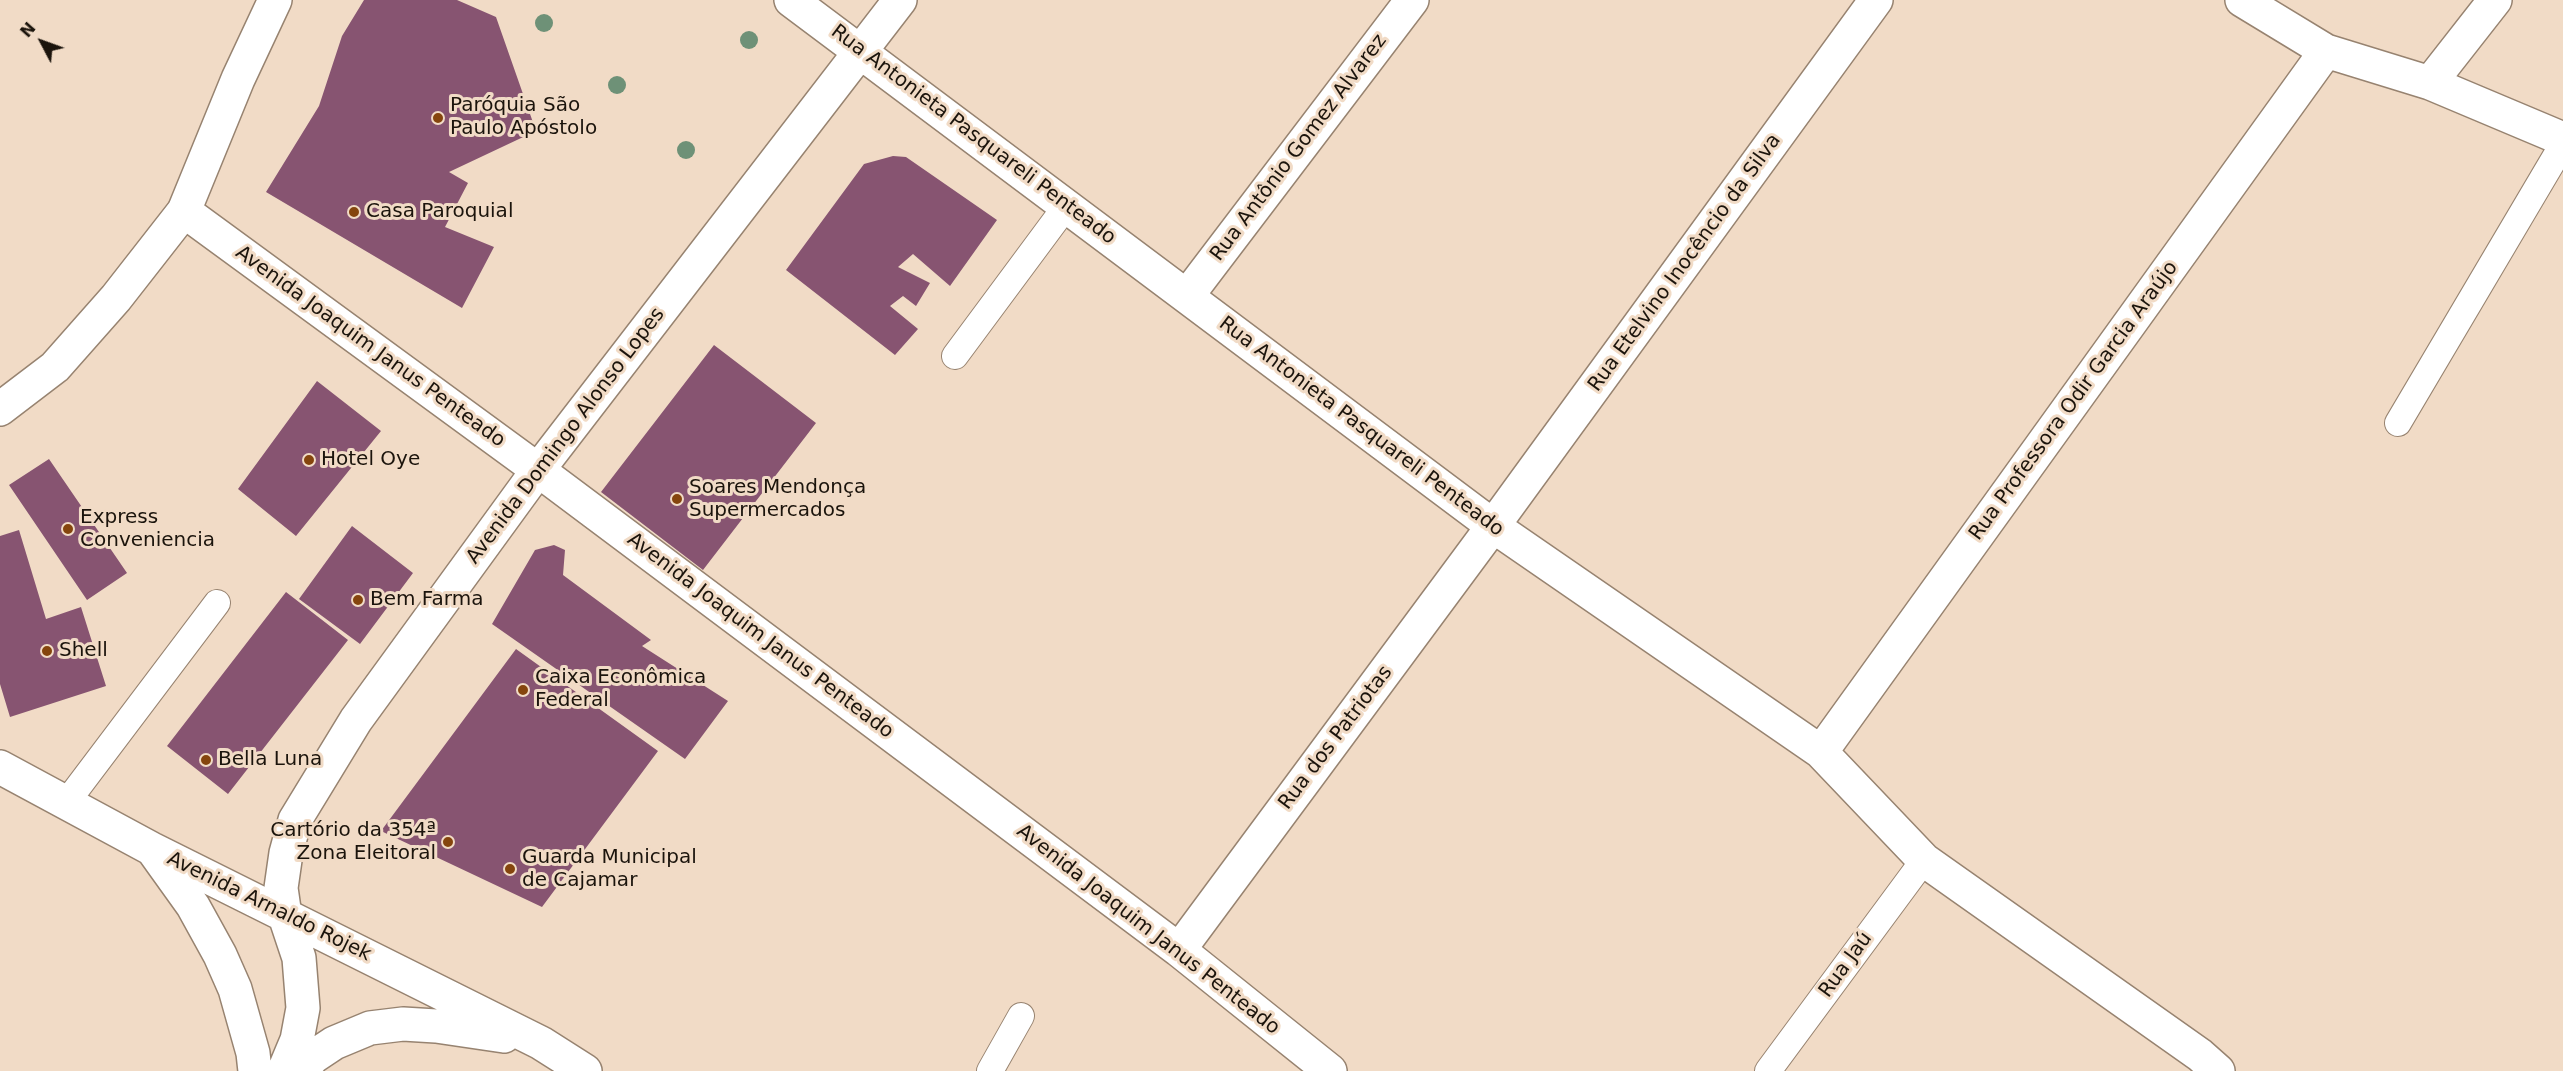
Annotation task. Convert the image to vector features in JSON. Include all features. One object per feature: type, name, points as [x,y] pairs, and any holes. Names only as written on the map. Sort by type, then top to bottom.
[{"type":"street","points":[[0,409],[55,367],[116,298],[184,211],[238,79],[275,0]]},
{"type":"street","name":"Rua Antonieta Pasquareli Penteado","points":[[792,0],[1493,526],[1821,752],[1924,860],[2200,1055],[2218,1071]]},
{"type":"street","name":"Avenida Domingo Alonso Lopes","points":[[284,1071],[297,1040],[303,1008],[298,958],[285,916],[281,888],[286,853],[300,810],[356,720],[538,470],[900,0]]},
{"type":"street","name":"Rua Antônio Gomez Alvarez","points":[[1187,296],[1412,0]]},
{"type":"street","name":"Rua Etelvino Inocêncio da Silva","points":[[1493,526],[1876,0]]},
{"type":"street","points":[[2242,0],[2326,51],[2430,83],[2563,139]]},
{"type":"street","points":[[2430,83],[2495,0]]},
{"type":"street","name":"Rua Professora Odir Garcia Araújo","points":[[1821,752],[2326,51]]},
{"type":"street","name":"Avenida Joaquim Janus Penteado","points":[[184,211],[538,470],[1179,950],[1330,1071]]},
{"type":"street","name":"Rua dos Patriotas","points":[[1179,950],[1493,526]]},
{"type":"street","name":"Avenida Arnaldo Rojek","points":[[0,766],[152,849],[541,1043],[585,1071]]},
{"type":"street","points":[[152,849],[193,906],[215,944],[235,989],[253,1053],[255,1071]]},
{"type":"street","name":"Avenida Arnaldo Rojek","points":[[300,1071],[313,1057],[334,1043],[370,1028],[403,1024],[460,1029],[541,1043]]},
{"type":"lane","points":[[2398,423],[2563,144]]},
{"type":"lane","points":[[955,356],[1066,206]]},
{"type":"lane","points":[[66,803],[217,603]]},
{"type":"lane","name":"Rua Jaú","points":[[1768,1071],[1924,860]]},
{"type":"lane","points":[[990,1071],[1021,1016]]},
{"type":"building","name":"Paróquia São Paulo Apóstolo","points":[[364,0],[457,0],[496,17],[536,131],[449,172],[468,183],[445,227],[494,247],[462,308],[266,192],[319,106],[342,36]]},
{"type":"building","points":[[893,156],[906,157],[997,220],[950,286],[913,254],[898,267],[930,283],[916,306],[903,296],[890,306],[918,329],[895,355],[786,270],[864,164]]},
{"type":"building","points":[[714,345],[816,423],[703,570],[601,492]]},
{"type":"building","name":"Hotel Oye","points":[[317,381],[381,431],[296,536],[238,489]]},
{"type":"building","name":"Express Conveniencia","points":[[49,459],[127,573],[87,600],[9,485]]},
{"type":"building","points":[[352,526],[413,573],[360,644],[299,599]]},
{"type":"building","name":"Shell","points":[[19,530],[46,619],[81,607],[106,686],[10,717],[0,684],[0,536]]},
{"type":"building","points":[[554,545],[565,550],[563,575],[651,640],[642,646],[728,701],[685,759],[492,624],[535,550]]},
{"type":"building","points":[[286,592],[348,640],[228,794],[167,746]]},
{"type":"building","points":[[516,649],[658,751],[542,907],[381,831]]},
{"type":"place","name":"Paróquia São Paulo Apóstolo","points":[[438,118]]},
{"type":"place","name":"Casa Paroquial","points":[[354,212]]},
{"type":"place","name":"Hotel Oye","points":[[309,460]]},
{"type":"place","name":"Soares Mendonça Supermercados","points":[[677,499]]},
{"type":"place","name":"Express Conveniencia","points":[[68,529]]},
{"type":"place","name":"Bem Farma","points":[[358,600]]},
{"type":"place","name":"Shell","points":[[47,651]]},
{"type":"place","name":"Caixa Econômica Federal","points":[[523,690]]},
{"type":"place","name":"Bella Luna","points":[[206,760]]},
{"type":"place","name":"Cartório da 354ª Zona Eleitoral","points":[[448,842]]},
{"type":"place","name":"Guarda Municipal de Cajamar","points":[[510,869]]}]
